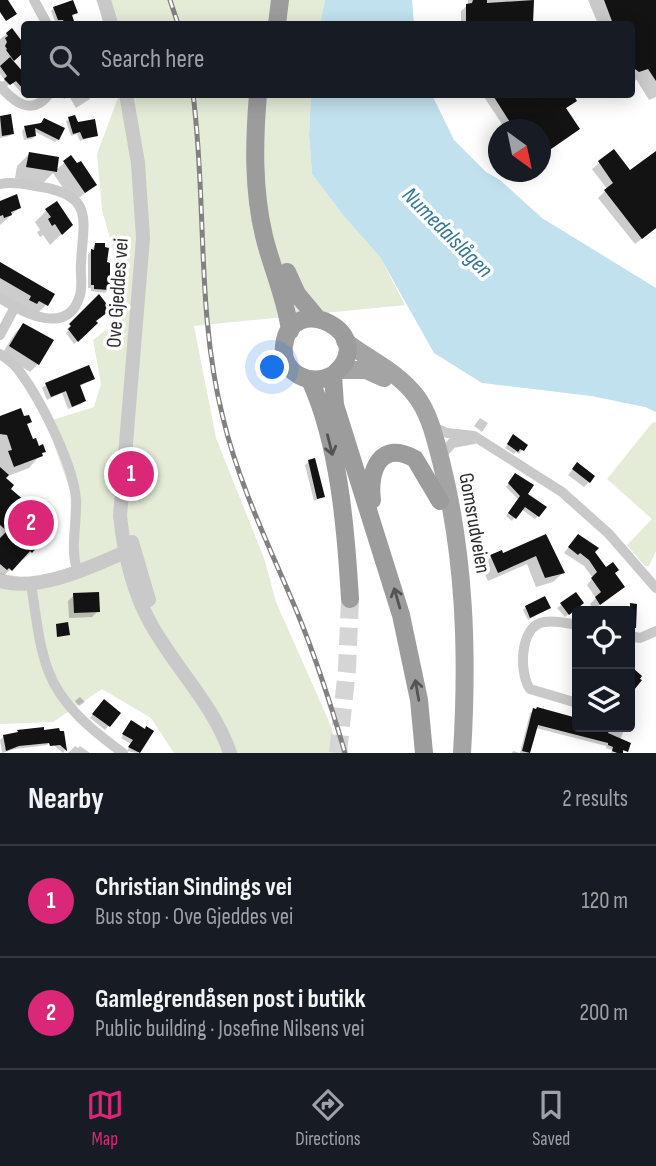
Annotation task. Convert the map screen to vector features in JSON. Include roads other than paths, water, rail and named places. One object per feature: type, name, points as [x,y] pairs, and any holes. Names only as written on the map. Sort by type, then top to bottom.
[{"type":"highway","points":[[266,21],[268,0]]},
{"type":"highway","points":[[277,21],[279,0]]},
{"type":"highway","points":[[258,98],[255,160],[259,208],[271,262],[287,306],[290,331]]},
{"type":"highway","points":[[270,98],[267,159],[274,226],[294,289],[317,318],[334,325],[345,341],[345,357],[335,373],[322,380],[310,380],[296,374],[286,362],[284,346],[290,331],[301,321],[317,318]]},
{"type":"highway","points":[[335,373],[337,412],[398,603],[411,656],[424,753]]},
{"type":"highway","points":[[310,380],[319,401],[340,493],[346,534],[350,599]]},
{"type":"highway","points":[[379,541],[370,485],[372,471],[381,458],[397,454],[415,459],[440,501]]},
{"type":"main road","name":"Gomsrudveien","points":[[345,341],[394,373],[407,385],[419,400],[431,426],[440,457],[458,549],[465,619],[466,671],[462,753]]},
{"type":"main road","name":"Gomsrudveien","points":[[335,373],[359,369],[376,373],[394,386],[411,405],[420,426],[440,501],[455,619],[456,671],[452,753]]},
{"type":"street","points":[[34,0],[45,21]]},
{"type":"street","points":[[104,0],[110,21]]},
{"type":"street","points":[[595,0],[603,21]]},
{"type":"street","points":[[0,86],[16,103],[25,106],[34,106],[43,98]]},
{"type":"street","name":"Ove Gjeddes vei","points":[[127,98],[138,163],[143,238],[125,439],[123,496],[129,556],[179,664],[213,718],[230,753]]},
{"type":"street","points":[[0,184],[13,183],[64,192],[78,202],[85,219],[82,288],[77,305],[65,315],[50,320],[15,307],[0,298]]},
{"type":"street","points":[[0,335],[15,307]]},
{"type":"street","points":[[0,354],[20,371],[72,475],[76,500],[73,548],[77,570]]},
{"type":"street","points":[[431,426],[447,433],[470,434],[538,476],[578,506],[623,549],[656,588]]},
{"type":"street","points":[[440,457],[452,443],[476,438]]},
{"type":"street","points":[[0,581],[31,585],[44,583],[102,562],[129,556]]},
{"type":"street","points":[[31,585],[39,634],[51,678],[79,717],[122,753]]},
{"type":"street","points":[[572,625],[544,622],[535,625],[525,645],[523,673],[530,690],[572,703]]},
{"type":"street","points":[[635,637],[640,638],[656,631]]},
{"type":"water","points":[[325,0],[412,0],[414,21],[321,21]]},
{"type":"water","name":"Numedalslågen","points":[[311,98],[433,98],[454,140],[488,173],[488,182],[502,182],[542,218],[656,288],[656,412],[645,407],[591,396],[482,383],[434,353],[380,257],[312,174],[309,135]]},
{"type":"tunnel","points":[[338,753],[347,669],[350,599]]},
{"type":"railway","points":[[170,0],[177,21]]},
{"type":"railway","points":[[193,98],[200,175],[205,297],[223,418],[246,492],[311,647],[345,753]]},
{"type":"place","name":"Christian Sindings vei","points":[[131,474]]},
{"type":"place","name":"Gamlegrendåsen post i butikk","points":[[31,523]]}]
